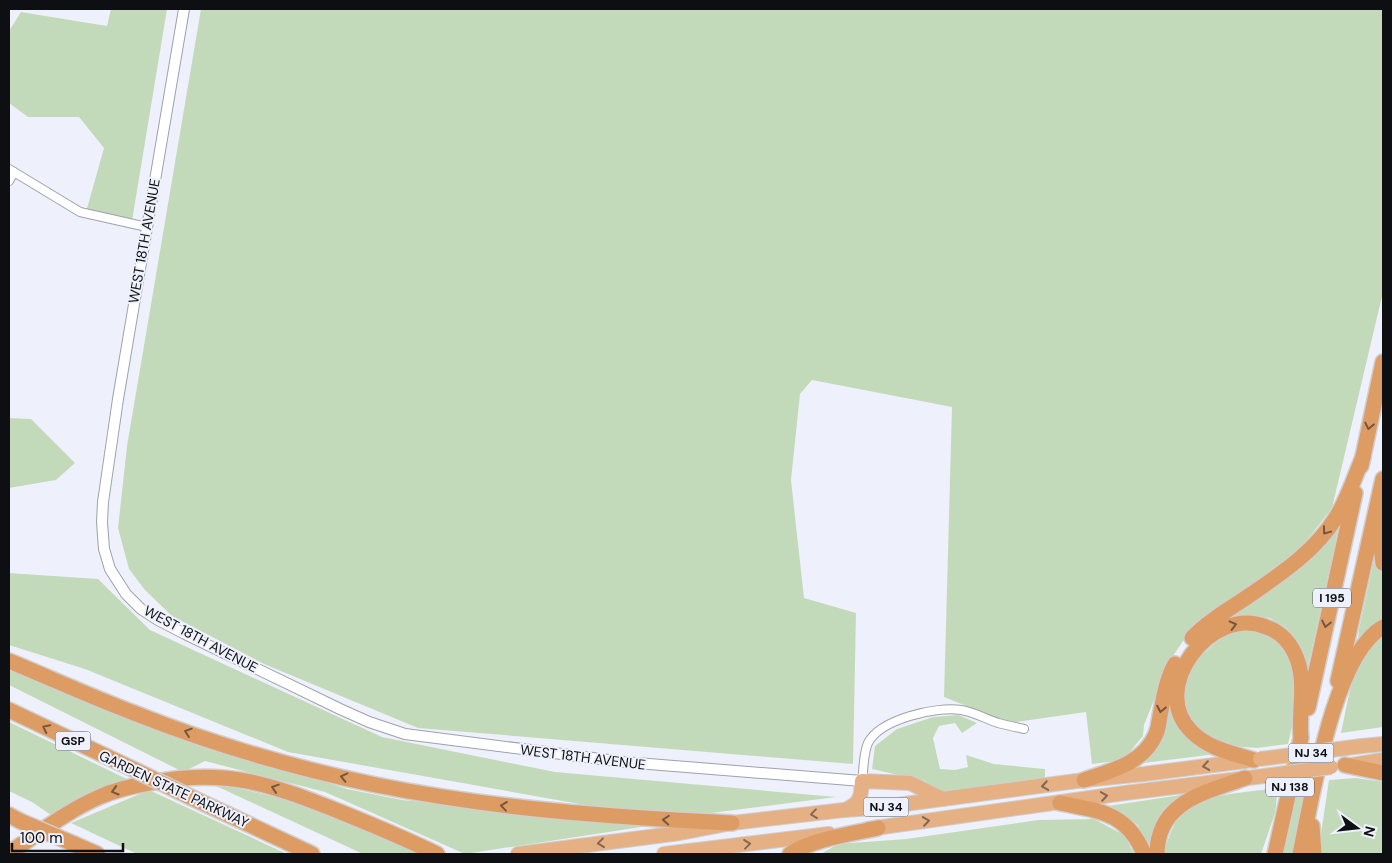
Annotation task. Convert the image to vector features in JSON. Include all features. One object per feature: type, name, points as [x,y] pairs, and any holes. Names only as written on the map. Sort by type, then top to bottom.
[{"type":"highway","name":"I 195","points":[[1301,738],[1383,362]]},
{"type":"highway","points":[[1084,780],[1120,768],[1137,758],[1147,749],[1157,729],[1170,676],[1188,644],[1208,624],[1282,573],[1313,547],[1337,516],[1363,456]]},
{"type":"highway","name":"I 195","points":[[1330,717],[1383,479]]},
{"type":"highway","points":[[1383,484],[1380,529],[1383,563]]},
{"type":"highway","points":[[1257,759],[1220,750],[1201,740],[1184,722],[1177,704],[1177,688],[1187,663],[1202,642],[1227,625],[1245,622],[1262,625],[1279,634],[1294,651],[1301,673],[1302,698],[1299,721],[1301,738]]},
{"type":"highway","points":[[1330,717],[1357,653],[1371,636],[1383,627]]},
{"type":"highway","points":[[9,661],[135,714],[195,735],[285,762],[368,783],[448,798],[523,808],[669,821],[732,823]]},
{"type":"highway","name":"GARDEN STATE PARKWAY","points":[[9,710],[312,854]]},
{"type":"highway","name":"NJ 138","points":[[1300,854],[1330,717]]},
{"type":"highway","name":"NJ 138","points":[[1275,854],[1301,738]]},
{"type":"highway","name":"NJ 34","points":[[518,854],[680,833],[732,823],[875,808],[1084,780],[1383,744]]},
{"type":"highway","name":"NJ 34","points":[[664,854],[878,828],[1125,793],[1383,760]]},
{"type":"highway","points":[[1338,766],[1383,773]]},
{"type":"highway","points":[[9,853],[80,806],[99,797],[135,786],[191,776],[233,778],[268,785],[401,837],[437,854]]},
{"type":"highway","points":[[1158,854],[1159,835],[1166,820],[1177,807],[1193,798],[1245,778]]},
{"type":"highway","points":[[844,810],[852,807],[860,800],[862,781],[910,783],[918,785],[943,799]]},
{"type":"highway","points":[[1060,803],[1106,812],[1132,832],[1144,854]]},
{"type":"highway","points":[[1312,803],[1314,854]]},
{"type":"highway","points":[[14,818],[97,854]]},
{"type":"highway","points":[[790,854],[802,848],[878,828]]},
{"type":"highway","points":[[1270,854],[1280,836]]},
{"type":"street","name":"WEST 18TH AVENUE","points":[[184,9],[112,433],[102,522],[104,548],[110,569],[126,594],[141,609],[185,634],[340,709],[377,725],[405,734],[624,762],[862,781]]},
{"type":"street","points":[[9,182],[11,171],[80,212],[147,227]]},
{"type":"street","points":[[862,781],[868,743],[878,730],[898,721],[946,709],[970,712],[998,723],[1024,729]]},
{"type":"green space","points":[[111,9],[167,9],[132,221],[86,212],[104,148],[79,117],[28,117],[9,103],[9,31],[21,12],[107,26]]},
{"type":"green space","points":[[201,9],[1383,9],[1383,292],[1332,508],[1296,554],[1193,626],[1169,662],[1144,725],[1143,736],[1123,760],[1092,764],[1086,712],[1009,723],[944,697],[952,407],[812,380],[800,394],[791,480],[804,598],[856,613],[853,764],[418,728],[264,664],[172,616],[145,590],[129,569],[118,528],[127,446]]},
{"type":"green space","points":[[9,418],[31,419],[75,463],[56,480],[9,488]]},
{"type":"green space","points":[[1338,527],[1305,679],[1298,642],[1287,628],[1270,618],[1250,616],[1227,621],[1283,579]]},
{"type":"green space","points":[[1376,551],[1383,571],[1383,622],[1358,641],[1359,629]]},
{"type":"green space","points":[[9,573],[98,579],[150,630],[382,737],[555,772],[836,797],[664,819],[288,752],[85,669],[9,645]]},
{"type":"green space","points":[[1247,629],[1272,636],[1290,653],[1298,671],[1296,709],[1288,744],[1257,748],[1231,746],[1208,737],[1189,719],[1184,700],[1186,681],[1194,663],[1229,633]]},
{"type":"green space","points":[[1383,634],[1383,727],[1341,733],[1350,690],[1361,660],[1368,648]]},
{"type":"green space","points":[[9,664],[233,752],[347,789],[402,800],[654,825],[465,854],[325,792],[205,761],[183,772],[9,685]]},
{"type":"green space","points":[[1172,693],[1216,754],[1136,764],[1159,744],[1166,726]]},
{"type":"green space","points":[[958,715],[977,723],[962,733],[955,723],[939,726],[933,738],[940,769],[955,770],[968,767],[966,755],[994,764],[1045,769],[1045,778],[939,793],[925,781],[872,769],[875,746],[897,729],[933,717]]},
{"type":"green space","points":[[9,722],[131,781],[54,817],[32,802],[9,791]]},
{"type":"green space","points":[[1356,778],[1383,782],[1383,854],[1321,854],[1319,847],[1329,780]]},
{"type":"green space","points":[[203,780],[301,803],[423,853],[363,854]]},
{"type":"green space","points":[[1311,784],[1297,854],[1281,854],[1295,786]]},
{"type":"green space","points":[[1278,788],[1275,813],[1261,854],[1165,854],[1164,852],[1173,828],[1179,817],[1188,808],[1219,796]]},
{"type":"green space","points":[[149,790],[287,854],[137,854],[71,823]]},
{"type":"green space","points":[[1181,795],[1165,812],[1152,832],[1152,854],[1150,854],[1138,825],[1108,806]]},
{"type":"green space","points":[[1094,819],[1124,835],[1134,854],[821,854],[838,844],[906,839],[1038,820]]}]
